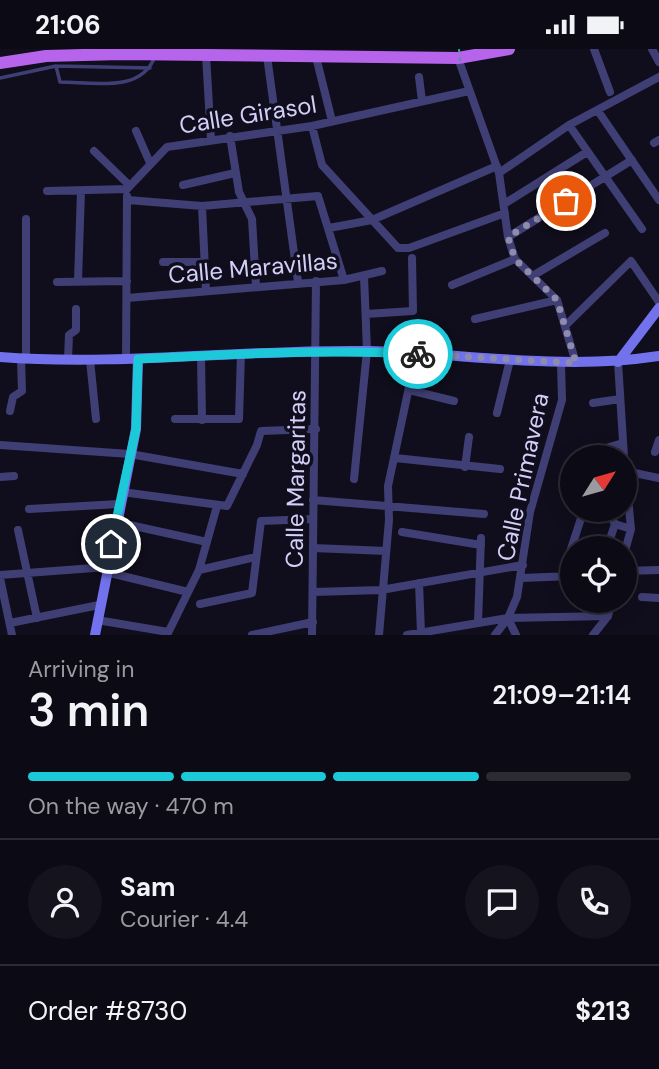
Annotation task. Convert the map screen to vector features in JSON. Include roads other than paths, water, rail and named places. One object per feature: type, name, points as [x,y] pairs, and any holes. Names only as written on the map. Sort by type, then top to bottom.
[{"type":"main road","points":[[0,63],[46,56],[267,56],[286,52],[316,57],[459,56],[509,49]]},
{"type":"street","points":[[594,49],[610,92]]},
{"type":"street","points":[[652,49],[659,62]]},
{"type":"street","points":[[206,55],[211,140]]},
{"type":"street","points":[[267,56],[298,282]]},
{"type":"street","points":[[459,56],[498,170],[508,237],[515,259],[557,300],[576,363]]},
{"type":"street","points":[[316,57],[331,121]]},
{"type":"street","points":[[419,77],[422,101]]},
{"type":"street","points":[[329,228],[372,220],[498,170],[569,125],[659,79]]},
{"type":"street","name":"Calle Girasol","points":[[129,187],[167,147],[312,126],[469,91]]},
{"type":"street","points":[[598,111],[659,199]]},
{"type":"street","points":[[569,125],[642,229]]},
{"type":"street","points":[[312,126],[322,165],[398,249],[404,250],[504,208],[587,152]]},
{"type":"street","points":[[136,131],[150,163]]},
{"type":"street","points":[[230,136],[235,173],[244,204],[252,219],[256,286]]},
{"type":"street","points":[[93,151],[129,187],[126,359]]},
{"type":"street","points":[[508,237],[632,160]]},
{"type":"street","points":[[183,185],[235,173]]},
{"type":"street","points":[[47,191],[129,187]]},
{"type":"street","points":[[78,281],[81,191]]},
{"type":"street","points":[[128,200],[202,206],[318,196],[344,280]]},
{"type":"street","points":[[202,206],[206,291]]},
{"type":"street","points":[[10,411],[13,397],[22,391],[26,219]]},
{"type":"street","points":[[534,275],[605,233]]},
{"type":"street","points":[[366,314],[413,311],[412,257]]},
{"type":"street","points":[[452,285],[515,259]]},
{"type":"street","points":[[566,325],[631,261],[659,302]]},
{"type":"street","points":[[163,262],[205,262]]},
{"type":"street","name":"Calle Maravillas","points":[[127,298],[344,280],[382,271]]},
{"type":"street","points":[[354,479],[366,351],[365,275]]},
{"type":"street","points":[[57,282],[127,281]]},
{"type":"street","name":"Calle Margaritas","points":[[313,635],[316,282]]},
{"type":"street","points":[[475,319],[557,300]]},
{"type":"street","points":[[68,359],[69,335],[76,330],[76,309]]},
{"type":"street","points":[[616,445],[623,443],[618,362],[659,309]]},
{"type":"street","points":[[0,357],[90,360],[366,351],[576,363],[618,362],[659,356]]},
{"type":"street","points":[[175,419],[239,419],[241,353]]},
{"type":"street","points":[[379,635],[388,487],[416,354]]},
{"type":"street","points":[[201,356],[202,420]]},
{"type":"street","points":[[95,635],[136,429],[138,359]]},
{"type":"street","points":[[90,360],[96,419]]},
{"type":"street","points":[[497,413],[510,360]]},
{"type":"street","name":"Calle Primavera","points":[[495,635],[508,618],[521,578],[530,512],[562,400],[561,362]]},
{"type":"street","points":[[410,390],[454,401]]},
{"type":"street","points":[[593,403],[620,399]]},
{"type":"street","points":[[122,492],[227,506],[261,431],[316,429]]},
{"type":"street","points":[[466,467],[469,437]]},
{"type":"street","points":[[656,452],[659,440]]},
{"type":"street","points":[[0,445],[130,454],[243,474]]},
{"type":"street","points":[[395,458],[500,469]]},
{"type":"street","points":[[637,473],[659,478]]},
{"type":"street","points":[[0,477],[14,476]]},
{"type":"street","points":[[313,501],[484,513]]},
{"type":"street","points":[[29,509],[119,504]]},
{"type":"street","points":[[97,620],[167,634],[198,570],[217,506]]},
{"type":"street","points":[[201,604],[252,593],[261,521],[313,519]]},
{"type":"street","points":[[116,522],[207,542]]},
{"type":"street","points":[[629,536],[630,522]]},
{"type":"street","points":[[611,536],[615,524],[631,529]]},
{"type":"street","points":[[18,530],[37,618]]},
{"type":"street","points":[[402,532],[481,541],[478,623]]},
{"type":"street","points":[[313,548],[386,551]]},
{"type":"street","points":[[198,570],[256,557]]},
{"type":"street","points":[[313,592],[381,590],[523,565]]},
{"type":"street","points":[[12,635],[2,597],[0,576],[27,572],[106,569],[188,592]]},
{"type":"street","points":[[637,571],[659,570]]},
{"type":"street","points":[[521,578],[560,577]]},
{"type":"street","points":[[419,583],[421,633]]},
{"type":"street","points":[[642,597],[659,598]]},
{"type":"street","points":[[10,624],[99,605]]},
{"type":"street","points":[[593,635],[609,613]]},
{"type":"street","points":[[407,635],[508,618],[608,616]]},
{"type":"street","points":[[508,618],[516,635]]},
{"type":"street","points":[[252,635],[313,622]]},
{"type":"lane","points":[[56,66],[60,82],[121,82],[136,80],[150,68],[156,54]]},
{"type":"lane","points":[[0,78],[56,66],[150,68]]}]
